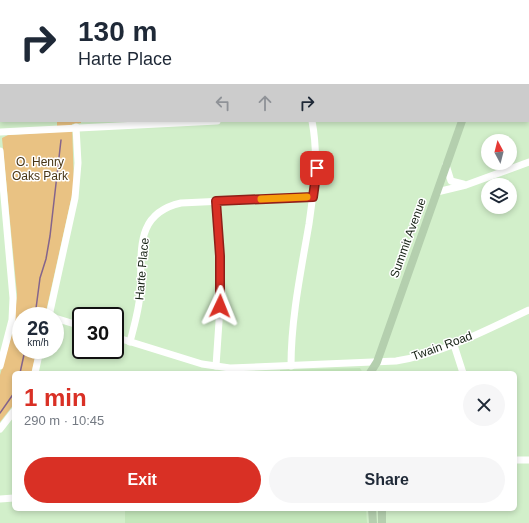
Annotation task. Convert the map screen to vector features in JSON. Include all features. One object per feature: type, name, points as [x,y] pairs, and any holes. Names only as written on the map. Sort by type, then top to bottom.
[{"type":"main road","name":"Summit Avenue","points":[[371,371],[377,362],[462,122]]},
{"type":"main road","name":"Summit Avenue","points":[[377,362],[378,371]]},
{"type":"main road","points":[[372,511],[373,523]]},
{"type":"main road","points":[[382,511],[382,523]]},
{"type":"street","points":[[0,132],[194,122]]},
{"type":"street","points":[[291,366],[291,345],[294,318],[317,168],[316,141],[312,122]]},
{"type":"street","points":[[51,307],[75,198],[78,163],[76,127]]},
{"type":"street","points":[[0,151],[13,298],[12,320],[0,366]]},
{"type":"street","points":[[437,192],[466,184],[529,162]]},
{"type":"street","points":[[446,164],[451,180],[466,184]]},
{"type":"street","name":"Harte Place","points":[[130,342],[138,309],[142,242],[147,224],[158,212],[168,206],[180,203],[313,197]]},
{"type":"street","points":[[216,201],[221,292],[216,366]]},
{"type":"street","name":"Twain Road","points":[[124,340],[202,364],[230,368],[377,362],[413,358],[454,344],[529,310]]},
{"type":"street","points":[[454,344],[462,371]]},
{"type":"street","points":[[35,371],[38,359]]},
{"type":"street","points":[[0,429],[12,414]]},
{"type":"street","points":[[517,460],[529,460]]},
{"type":"street","points":[[0,499],[12,498]]},
{"type":"shaded area","points":[[360,368],[362,371],[280,371]]},
{"type":"shaded area","points":[[125,511],[366,511],[367,523],[125,523]]},
{"type":"green space","name":"O. Henry Oaks Park","points":[[57,122],[81,122],[72,124],[74,186],[47,307],[16,307],[17,294],[2,138],[8,135],[57,132]]},
{"type":"green space","name":"O. Henry Oaks Park","points":[[12,334],[12,359],[35,359],[32,371],[12,371],[12,407],[0,422],[0,375]]},
{"type":"waterway","points":[[36,307],[40,278],[46,259],[50,236],[61,140]]},
{"type":"waterway","points":[[20,371],[23,359]]},
{"type":"waterway","points":[[0,413],[12,396]]},
{"type":"slow traffic","points":[[261,199],[307,197]]},
{"type":"route","points":[[220,306],[220,256],[216,201],[313,197],[317,168]]}]
